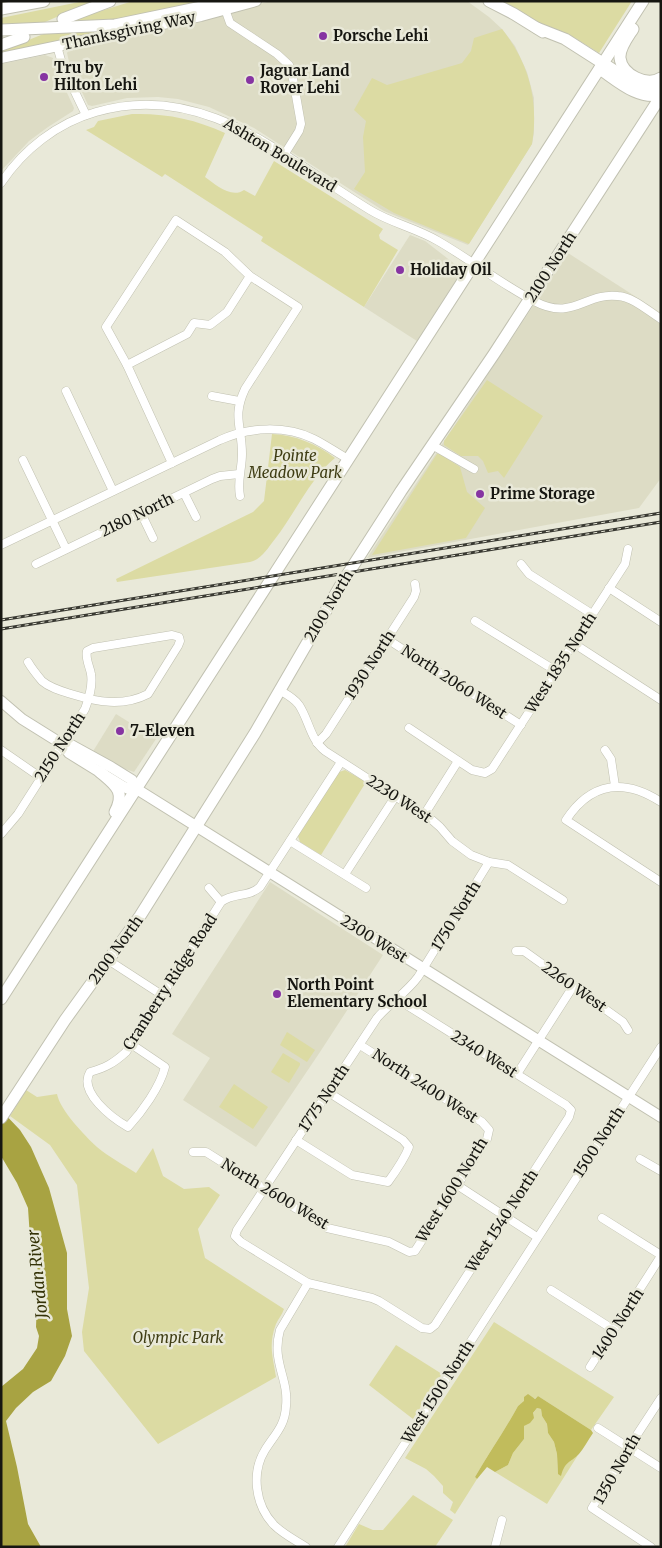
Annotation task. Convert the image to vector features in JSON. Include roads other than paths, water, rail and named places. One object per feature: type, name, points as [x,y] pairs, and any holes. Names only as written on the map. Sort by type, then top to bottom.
[{"type":"highway","points":[[1,9],[44,1]]},
{"type":"highway","points":[[63,19],[110,1]]},
{"type":"highway","points":[[489,1],[537,28],[565,39],[601,66],[640,87],[652,90],[661,88]]},
{"type":"highway","points":[[1,999],[643,1]]},
{"type":"highway","points":[[648,1],[622,49],[621,61],[626,70],[643,81],[652,82],[661,78]]},
{"type":"highway","points":[[1,30],[115,25],[228,5]]},
{"type":"highway","points":[[1,45],[24,37]]},
{"type":"highway","name":"2100 North","points":[[1,1118],[65,1020],[140,916],[255,733],[342,583],[530,299],[661,96]]},
{"type":"highway","points":[[596,196],[623,162],[661,108]]},
{"type":"highway","points":[[96,850],[120,798],[117,788],[100,772]]},
{"type":"main road","name":"Thanksgiving Way","points":[[1,58],[228,5],[256,1]]},
{"type":"main road","points":[[601,66],[639,94],[651,97],[661,96]]},
{"type":"main road","points":[[1,701],[22,719],[62,744],[74,746],[132,780],[135,788],[127,788],[100,772],[67,752],[62,744]]},
{"type":"main road","name":"2300 West","points":[[135,788],[661,1117]]},
{"type":"street","points":[[228,5],[230,23],[282,58],[291,68],[301,124],[297,135],[284,155]]},
{"type":"street","points":[[57,46],[68,81],[86,115]]},
{"type":"street","name":"Ashton Boulevard","points":[[1,184],[20,160],[37,143],[58,128],[86,115],[124,105],[178,106],[202,112],[231,123],[378,214],[437,240],[530,299],[561,310],[608,296],[617,296],[638,304],[661,319]]},
{"type":"street","points":[[172,463],[127,365],[106,327],[176,220],[225,252],[250,276],[298,308],[245,389],[240,401],[238,420],[242,454],[239,474],[240,496]]},
{"type":"street","points":[[127,365],[188,334],[194,323],[210,325],[227,312],[250,276]]},
{"type":"street","points":[[66,391],[114,491]]},
{"type":"street","points":[[212,396],[240,401]]},
{"type":"street","points":[[1,545],[220,440],[240,433],[271,429],[294,432],[313,438],[348,460]]},
{"type":"street","points":[[432,445],[474,469]]},
{"type":"street","points":[[23,460],[66,549]]},
{"type":"street","name":"2180 North","points":[[36,564],[220,476],[239,474]]},
{"type":"street","points":[[184,492],[196,517]]},
{"type":"street","points":[[141,513],[153,538]]},
{"type":"street","name":"West 1835 North","points":[[458,761],[472,770],[485,773],[495,766],[609,588],[626,560],[628,549]]},
{"type":"street","points":[[521,564],[529,574],[592,614]]},
{"type":"street","name":"1930 North","points":[[317,743],[326,734],[414,597],[416,591],[415,584]]},
{"type":"street","points":[[609,588],[661,622]]},
{"type":"street","points":[[475,621],[556,671]]},
{"type":"street","name":"2150 North","points":[[1,834],[18,814],[85,709],[89,699],[92,676],[86,656],[87,651],[93,648],[172,634],[179,636],[178,646],[148,694],[140,698],[109,703],[89,699]]},
{"type":"street","name":"North 2060 West","points":[[388,639],[521,725]]},
{"type":"street","points":[[574,643],[661,700]]},
{"type":"street","points":[[28,662],[43,681],[50,686],[89,699]]},
{"type":"street","name":"2230 West","points":[[279,690],[299,705],[317,743],[325,751],[440,826],[454,844],[479,859],[508,865],[563,900]]},
{"type":"street","points":[[409,728],[458,761],[424,815]]},
{"type":"street","points":[[1,750],[40,777]]},
{"type":"street","points":[[606,750],[611,760],[616,786]]},
{"type":"street","points":[[269,873],[341,762]]},
{"type":"street","points":[[661,802],[637,790],[616,786],[599,790],[584,799],[566,820],[661,882]]},
{"type":"street","points":[[345,874],[395,796]]},
{"type":"street","points":[[290,840],[366,888]]},
{"type":"street","name":"1750 North","points":[[423,969],[488,862]]},
{"type":"street","name":"Cranberry Ridge Road","points":[[131,1044],[165,1067],[162,1078],[136,1119],[128,1127],[118,1122],[93,1097],[87,1085],[86,1077],[90,1072],[116,1062],[126,1052],[131,1044],[162,995],[221,902],[229,896],[246,895],[255,891],[269,873]]},
{"type":"street","name":"Cranberry Ridge Road","points":[[209,888],[221,902]]},
{"type":"street","name":"2260 West","points":[[516,951],[524,951],[574,985],[623,1022],[628,1030]]},
{"type":"street","points":[[108,960],[162,995]]},
{"type":"street","name":"1775 North","points":[[308,1284],[241,1242],[235,1236],[237,1230],[377,1018],[412,984],[423,969]]},
{"type":"street","points":[[517,1074],[574,985]]},
{"type":"street","name":"2340 West","points":[[397,998],[571,1110]]},
{"type":"street","name":"North 2400 West","points":[[360,1045],[482,1122],[489,1130]]},
{"type":"street","name":"1500 North","points":[[537,1237],[661,1047]]},
{"type":"street","points":[[296,1140],[352,1175],[388,1182],[405,1157],[409,1147],[403,1140],[328,1092]]},
{"type":"street","name":"West 1540 North","points":[[308,1284],[372,1298],[422,1328],[430,1329],[435,1325],[569,1117],[571,1110]]},
{"type":"street","name":"West 1600 North","points":[[415,1251],[487,1139],[489,1130]]},
{"type":"street","name":"North 2600 West","points":[[193,1152],[206,1152],[327,1228],[389,1242],[409,1252],[415,1251]]},
{"type":"street","points":[[640,1159],[661,1171]]},
{"type":"street","points":[[456,1185],[537,1237]]},
{"type":"street","points":[[602,1218],[661,1256]]},
{"type":"street","name":"West 1500 North","points":[[338,1547],[537,1237]]},
{"type":"street","name":"1400 North","points":[[590,1367],[661,1256]]},
{"type":"street","points":[[306,1547],[282,1532],[268,1516],[259,1497],[257,1476],[264,1452],[278,1432],[286,1413],[286,1387],[277,1357],[280,1330],[308,1284]]},
{"type":"street","points":[[550,1290],[614,1330]]},
{"type":"street","name":"1350 North","points":[[651,1547],[592,1508],[661,1398]]},
{"type":"street","points":[[598,1428],[661,1468]]},
{"type":"street","points":[[495,1547],[502,1520]]},
{"type":"railway","points":[[1,620],[661,513]]},
{"type":"railway","points":[[1,629],[661,522]]},
{"type":"place","name":"Porsche Lehi","points":[[323,36]]},
{"type":"place","name":"Tru by Hilton Lehi","points":[[44,77]]},
{"type":"place","name":"Jaguar Land Rover Lehi","points":[[250,80]]},
{"type":"place","name":"Holiday Oil","points":[[400,270]]},
{"type":"place","name":"Prime Storage","points":[[480,494]]},
{"type":"place","name":"7-Eleven","points":[[120,731]]},
{"type":"place","name":"North Point Elementary School","points":[[277,994]]},
{"type":"park label","name":"Pointe Meadow Park","points":[[295,464]]},
{"type":"park label","name":"Olympic Park","points":[[178,1338]]},
{"type":"water label","name":"Jordan River","points":[[37,1274]]}]
